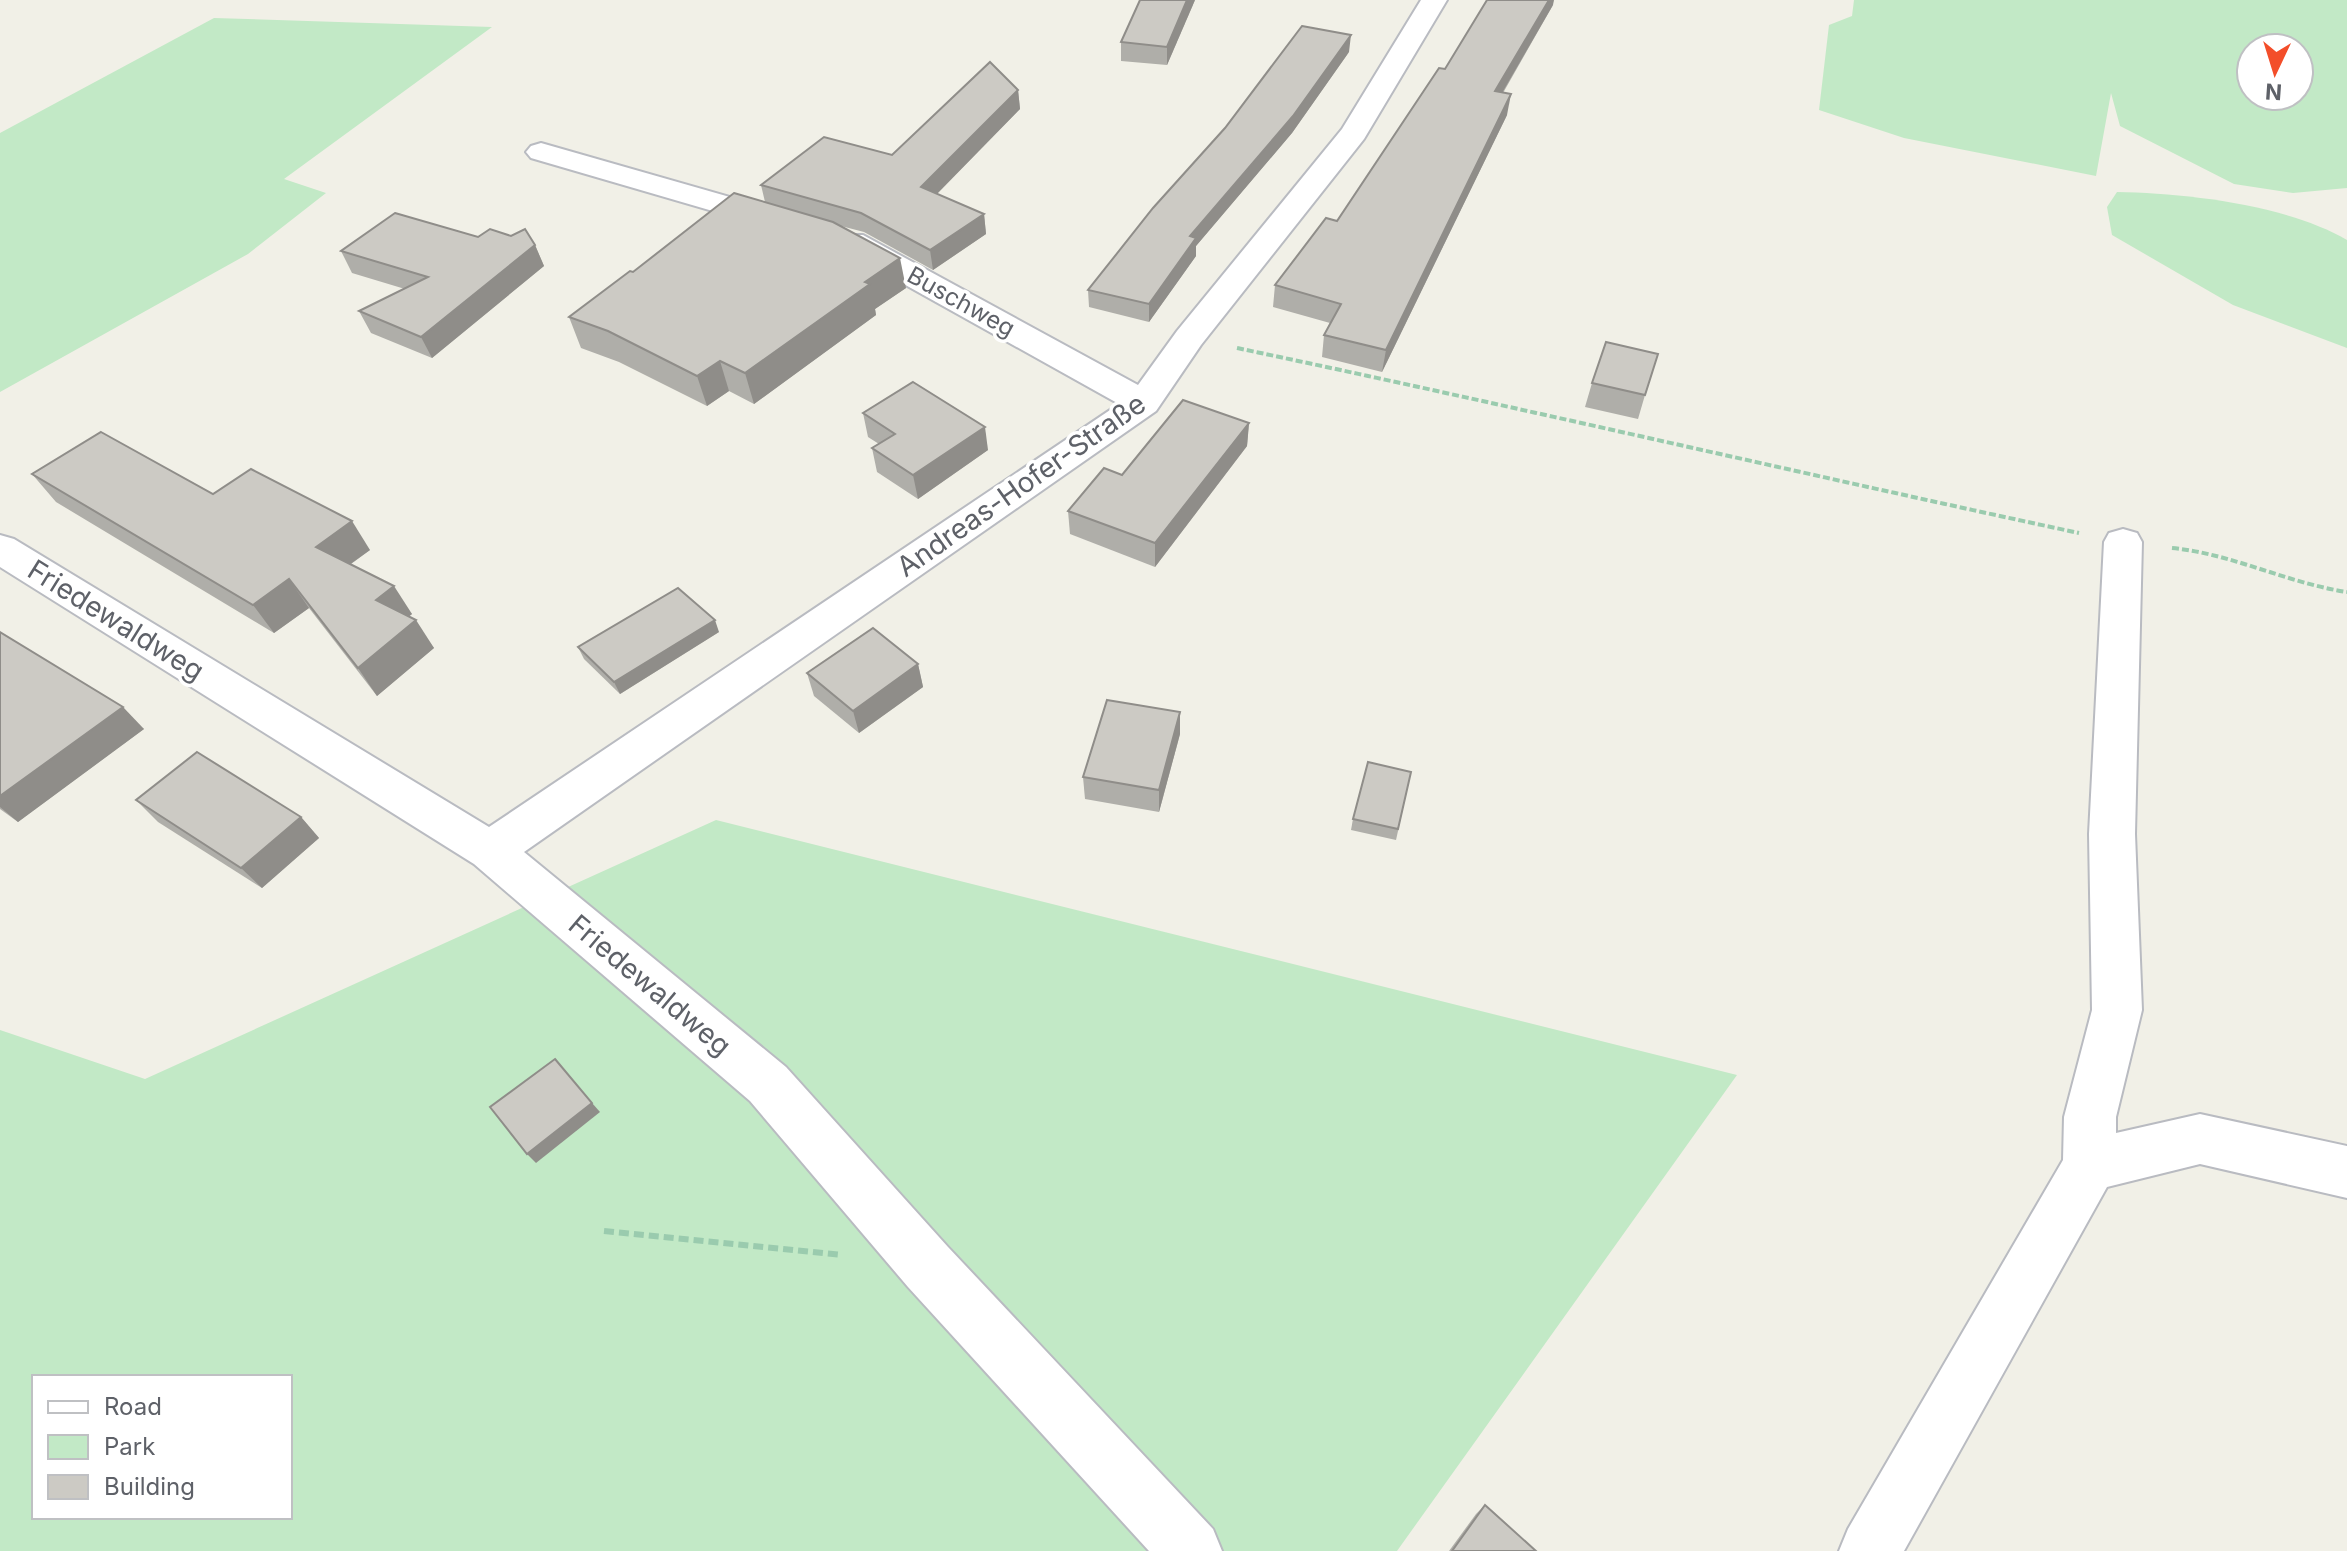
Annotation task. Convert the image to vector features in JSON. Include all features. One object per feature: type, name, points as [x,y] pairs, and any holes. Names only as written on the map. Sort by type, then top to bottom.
[{"type":"street","name":"Andreas-Hofer-Straße","points":[[490,851],[1144,403],[1189,338],[1354,133],[1434,0]]},
{"type":"street","name":"Buschweg","points":[[541,152],[852,242],[1144,403]]},
{"type":"street","points":[[1870,1551],[2090,1165],[2090,1117],[2117,1010],[2112,834],[2123,542]]},
{"type":"street","name":"Friedewaldweg","points":[[0,549],[490,851],[768,1084],[928,1267],[1191,1551]]},
{"type":"street","points":[[2090,1165],[2200,1139],[2347,1172]]},
{"type":"path","points":[[1189,338],[1511,405],[1736,460],[2123,542],[2205,551],[2326,589],[2347,592]]},
{"type":"path","points":[[604,1231],[794,1248],[928,1267]]},
{"type":"green space","points":[[1854,0],[2347,0],[2347,188],[2293,193],[2234,184],[2120,126],[2111,93],[2096,176],[1904,138],[1819,110],[1829,25],[1852,16]]},
{"type":"green space","points":[[214,18],[492,27],[284,179],[326,193],[248,254],[0,392],[0,133]]},
{"type":"green space","points":[[2117,192],[2235,203],[2295,218],[2347,240],[2347,348],[2233,305],[2112,235],[2107,207]]},
{"type":"green space","points":[[716,820],[1737,1075],[1397,1551],[0,1551],[0,1030],[145,1079]]},
{"type":"building","points":[[1140,0],[1187,0],[1167,47],[1121,42]]},
{"type":"building","points":[[1487,0],[1549,0],[1495,91],[1511,94],[1386,350],[1324,335],[1341,304],[1275,285],[1326,218],[1337,221],[1439,68],[1445,69]]},
{"type":"building","points":[[1302,26],[1351,35],[1293,116],[1190,236],[1196,238],[1149,304],[1088,290],[1153,208],[1225,128]]},
{"type":"building","points":[[990,62],[1018,90],[921,187],[984,214],[930,250],[861,213],[761,185],[824,137],[892,155]]},
{"type":"building","points":[[734,193],[833,222],[900,258],[865,282],[870,284],[745,373],[720,361],[697,376],[608,331],[569,317],[630,271],[633,272]]},
{"type":"building","points":[[395,213],[478,237],[490,229],[511,236],[525,229],[535,245],[421,337],[359,311],[428,277],[341,251]]},
{"type":"building","points":[[1606,342],[1658,354],[1645,395],[1592,383]]},
{"type":"building","points":[[913,382],[985,427],[913,475],[872,448],[895,434],[863,413]]},
{"type":"building","points":[[1183,400],[1249,423],[1155,543],[1068,511],[1104,468],[1122,475]]},
{"type":"building","points":[[101,432],[213,494],[251,469],[352,521],[316,547],[394,586],[376,600],[416,620],[358,668],[289,579],[253,605],[32,474]]},
{"type":"building","points":[[678,588],[715,620],[614,682],[578,647]]},
{"type":"building","points":[[873,628],[918,664],[853,711],[807,673]]},
{"type":"building","points":[[0,632],[123,707],[0,796]]},
{"type":"building","points":[[1107,700],[1180,712],[1159,790],[1083,777]]},
{"type":"building","points":[[197,752],[301,817],[241,868],[136,800]]},
{"type":"building","points":[[1368,762],[1411,772],[1398,829],[1353,819]]},
{"type":"building","points":[[555,1059],[592,1103],[527,1154],[490,1107]]},
{"type":"building","points":[[1485,1505],[1536,1551],[1452,1551]]}]
